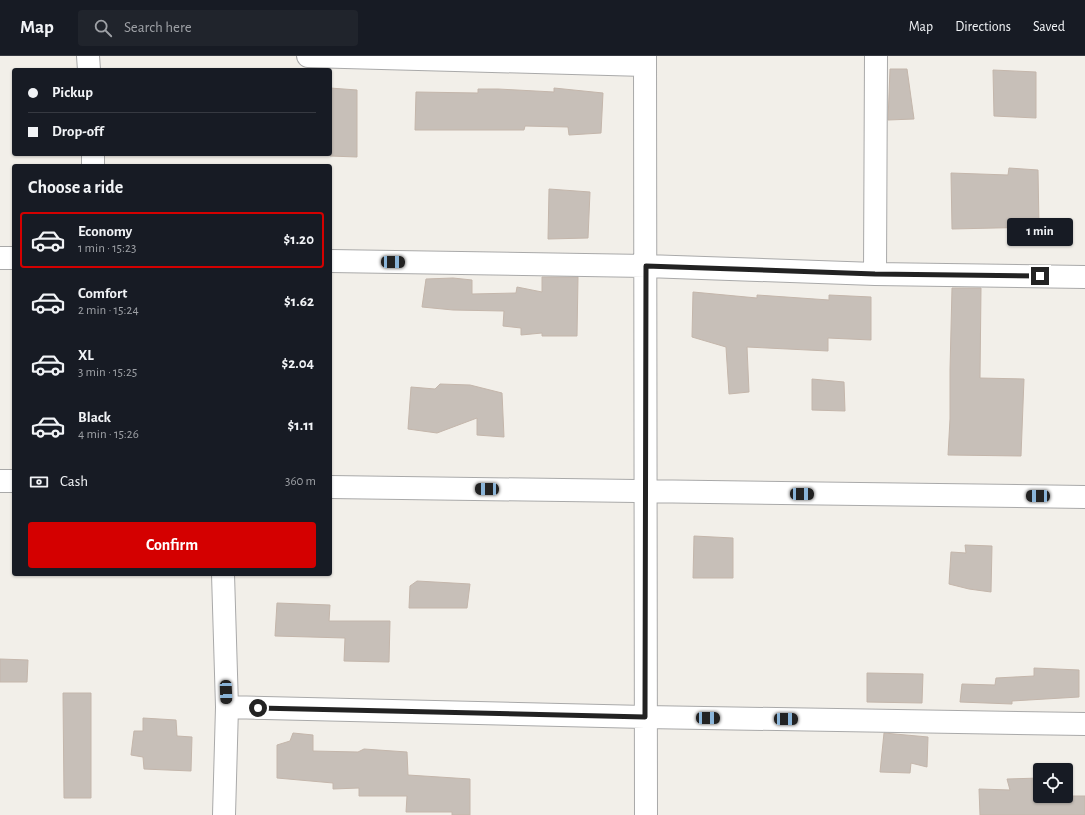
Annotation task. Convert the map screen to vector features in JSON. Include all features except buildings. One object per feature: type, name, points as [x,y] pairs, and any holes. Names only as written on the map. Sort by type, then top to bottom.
[{"type":"street","points":[[88,56],[89,68]]},
{"type":"street","points":[[308,56],[645,60],[646,266],[644,492],[646,815]]},
{"type":"street","points":[[875,274],[876,56]]},
{"type":"street","points":[[0,258],[12,258]]},
{"type":"street","points":[[332,261],[646,266],[875,274],[1085,277]]},
{"type":"street","points":[[0,481],[12,481]]},
{"type":"street","points":[[332,487],[1085,497]]},
{"type":"street","points":[[223,576],[227,707],[224,815]]},
{"type":"street","points":[[227,707],[645,717],[1085,724]]},
{"type":"route","points":[[258,708],[645,717],[644,492],[646,266],[875,274],[1040,276]]}]
